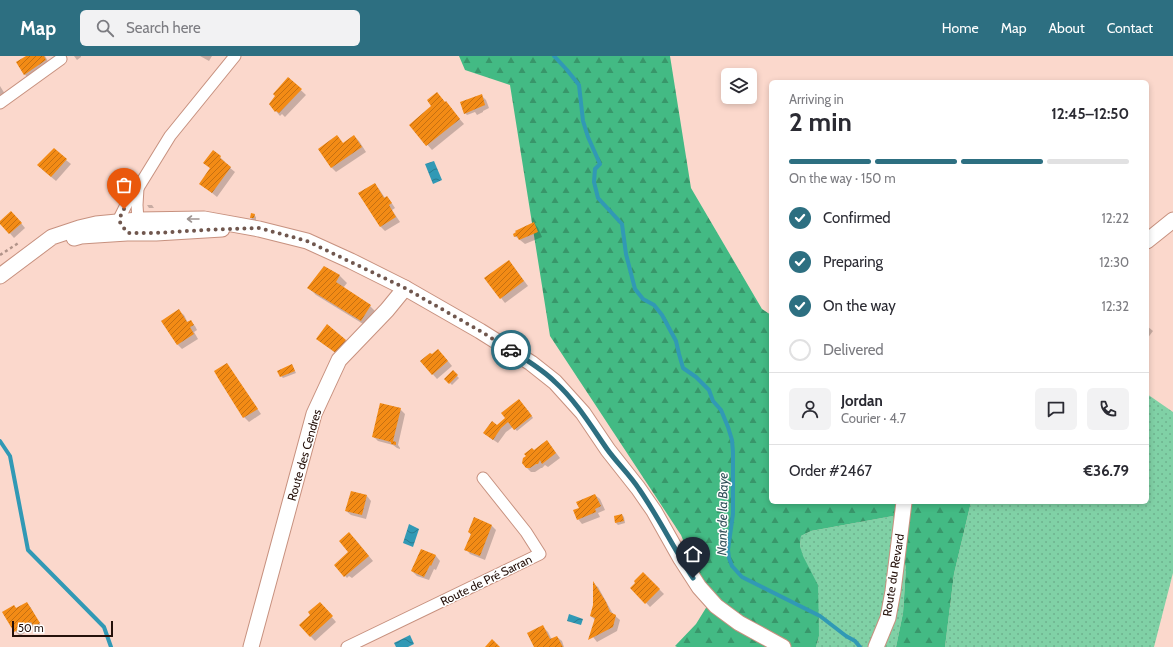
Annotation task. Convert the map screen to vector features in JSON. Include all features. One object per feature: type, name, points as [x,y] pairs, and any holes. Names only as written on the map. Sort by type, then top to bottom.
[{"type":"main road","points":[[0,276],[27,256],[66,240],[124,227],[138,220],[204,220],[259,228],[307,241],[405,288],[480,331],[531,363],[555,382],[583,413],[608,450],[638,488],[654,511],[681,559],[699,587],[716,606],[739,623],[783,647]]},
{"type":"main road","points":[[1149,239],[1173,220]]},
{"type":"main road","points":[[124,227],[156,233],[259,228]]},
{"type":"main road","name":"Route des Cendres","points":[[251,647],[314,414],[338,360],[387,310],[405,288]]},
{"type":"main road","name":"Route du Revard","points":[[877,646],[888,618],[893,591],[904,504]]},
{"type":"street","points":[[124,227],[120,217],[128,201],[138,188],[170,136],[235,56]]},
{"type":"street","points":[[0,103],[61,59]]},
{"type":"street","points":[[138,188],[138,220]]},
{"type":"street","name":"Route de Pré Sarran","points":[[347,647],[540,554],[526,532],[482,478]]},
{"type":"green space","points":[[459,56],[670,56],[691,188],[762,309],[769,314],[769,504],[971,504],[954,574],[945,647],[896,647],[903,613],[906,568],[893,516],[811,531],[801,536],[800,546],[803,556],[818,585],[819,636],[816,647],[675,646],[696,624],[709,603],[681,535],[550,336],[510,85],[465,70]]},
{"type":"green space","points":[[1149,395],[1173,412],[1173,573],[1154,647],[945,647],[954,574],[971,504],[1149,504]]},
{"type":"green space","points":[[893,516],[906,568],[903,613],[896,647],[816,647],[819,636],[800,546],[801,536],[811,531]]},
{"type":"water","points":[[434,161],[442,180],[433,184],[425,164]]},
{"type":"water","points":[[409,524],[419,529],[413,547],[403,543]]},
{"type":"water","points":[[569,614],[583,619],[581,625],[567,621]]},
{"type":"water","points":[[410,635],[414,644],[408,647],[396,647],[394,643]]},
{"type":"building","points":[[26,56],[44,56],[46,60],[24,75],[16,62]]},
{"type":"building","points":[[288,77],[302,89],[279,113],[276,111],[275,112],[269,104],[275,96],[273,94]]},
{"type":"building","points":[[437,92],[460,119],[426,146],[409,125],[431,106],[427,100]]},
{"type":"building","points":[[482,94],[485,105],[464,114],[460,102]]},
{"type":"building","points":[[337,135],[343,143],[354,135],[362,147],[331,168],[318,149]]},
{"type":"building","points":[[54,148],[67,159],[51,177],[37,165]]},
{"type":"building","points":[[213,150],[231,167],[212,193],[199,184],[210,168],[203,163]]},
{"type":"building","points":[[375,183],[384,198],[387,196],[392,203],[389,205],[396,217],[380,227],[358,193]]},
{"type":"building","points":[[11,211],[22,223],[9,234],[0,224],[0,221]]},
{"type":"building","points":[[251,213],[255,214],[254,218],[250,218]]},
{"type":"building","points":[[534,222],[538,232],[519,240],[517,236],[514,237],[513,234],[516,232],[515,231]]},
{"type":"building","points":[[509,260],[524,281],[500,299],[484,278]]},
{"type":"building","points":[[324,266],[340,275],[336,282],[371,305],[361,321],[307,288]]},
{"type":"building","points":[[179,309],[187,322],[191,320],[194,325],[190,327],[194,334],[177,345],[161,321]]},
{"type":"building","points":[[327,324],[346,340],[336,353],[316,339]]},
{"type":"building","points":[[438,349],[448,361],[432,375],[420,361]]},
{"type":"building","points":[[227,363],[258,409],[243,418],[214,371]]},
{"type":"building","points":[[292,364],[295,371],[280,377],[277,371]]},
{"type":"building","points":[[453,370],[458,375],[449,384],[444,379]]},
{"type":"building","points":[[519,399],[532,416],[514,430],[508,422],[501,428],[493,440],[483,433],[492,421],[497,425],[505,418],[501,413]]},
{"type":"building","points":[[380,403],[401,408],[393,441],[396,442],[396,445],[391,444],[391,442],[372,437]]},
{"type":"building","points":[[547,440],[556,453],[542,464],[540,460],[538,464],[530,468],[526,468],[522,463],[523,458],[526,456],[524,454],[532,448],[534,450]]},
{"type":"building","points":[[351,491],[367,495],[362,515],[345,511]]},
{"type":"building","points":[[595,494],[601,506],[595,509],[596,512],[577,520],[573,510],[579,508],[576,502]]},
{"type":"building","points":[[622,514],[624,521],[615,523],[614,516]]},
{"type":"building","points":[[474,517],[492,525],[480,556],[464,550],[471,534],[468,532]]},
{"type":"building","points":[[349,532],[369,556],[344,577],[334,565],[348,552],[339,541]]},
{"type":"building","points":[[421,549],[436,555],[424,577],[411,571]]},
{"type":"building","points":[[643,572],[660,589],[645,604],[630,588],[635,583],[634,581]]},
{"type":"building","points":[[593,581],[606,602],[610,612],[616,615],[613,627],[588,640],[595,618],[590,616],[593,605]]},
{"type":"building","points":[[27,602],[40,623],[34,627],[31,622],[14,632],[2,612],[14,605],[16,608]]},
{"type":"building","points":[[320,602],[333,616],[310,637],[299,625],[310,615],[308,612]]},
{"type":"building","points":[[543,625],[550,639],[557,636],[563,647],[534,647],[527,633]]},
{"type":"building","points":[[492,639],[500,647],[485,647]]},
{"type":"waterway","name":"Nant de la Baye","points":[[554,56],[579,85],[583,121],[588,137],[600,164],[595,169],[594,182],[598,198],[622,224],[626,254],[635,289],[643,299],[654,305],[662,315],[676,341],[683,368],[696,377],[709,390],[713,401],[721,410],[728,427],[732,440],[733,452],[733,514],[728,550],[732,566],[742,577],[820,616],[855,641],[860,647]]},
{"type":"waterway","points":[[0,441],[10,456],[28,550],[104,627],[111,647]]},
{"type":"way so far","points":[[124,209],[120,217],[120,222],[128,233],[259,228],[307,241],[405,288],[511,350]]},
{"type":"route","points":[[511,350],[531,363],[555,382],[583,413],[608,450],[654,511],[693,578]]}]
